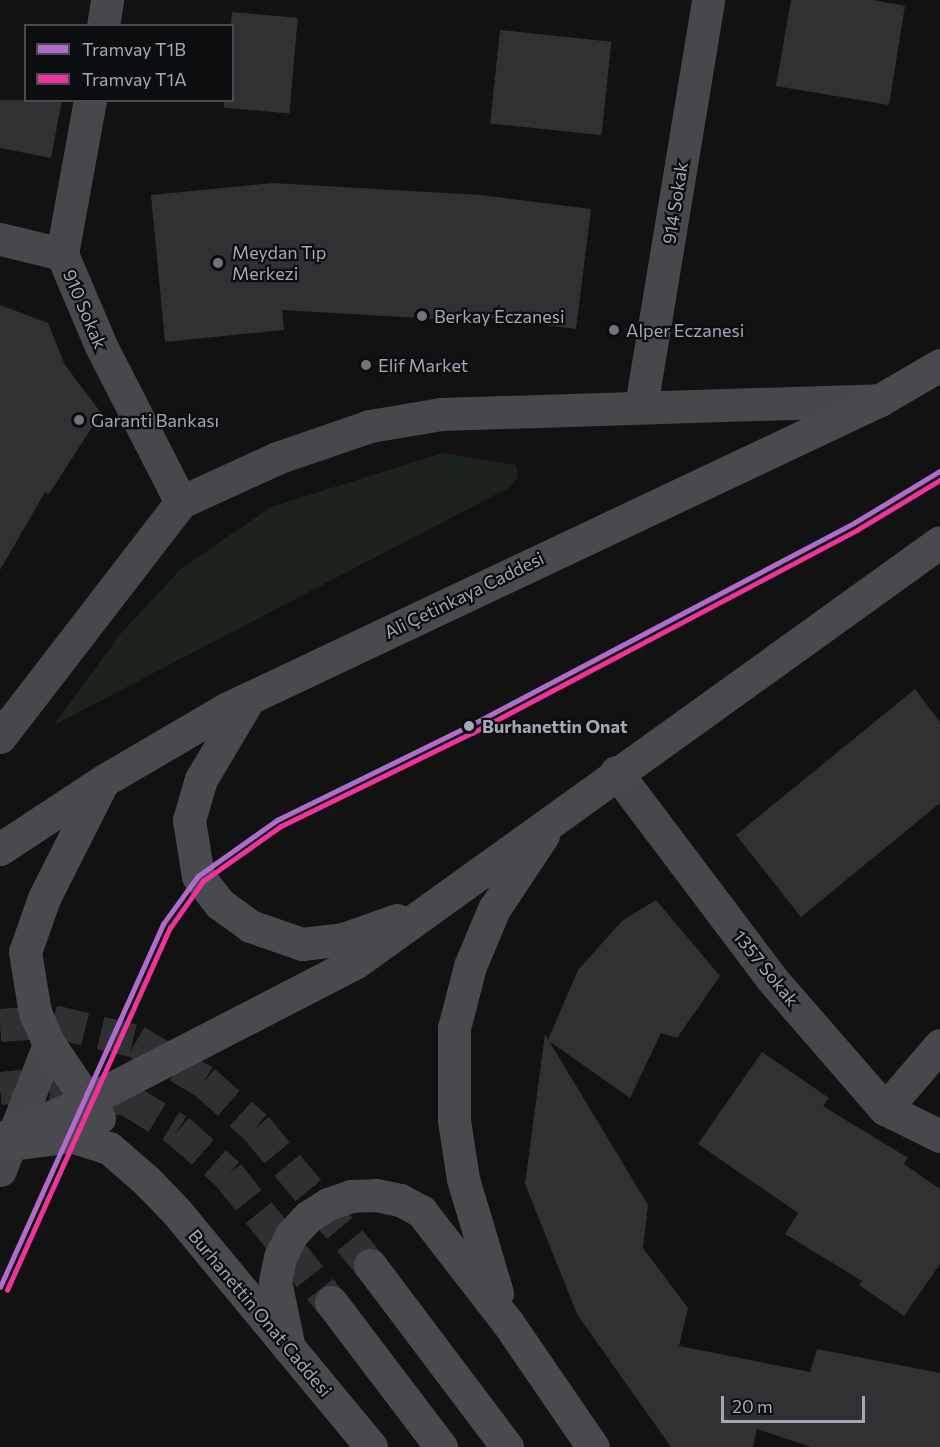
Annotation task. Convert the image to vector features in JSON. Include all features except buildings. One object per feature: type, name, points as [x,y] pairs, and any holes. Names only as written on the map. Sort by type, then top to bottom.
[{"type":"main road","name":"Ali Çetinkaya Caddesi","points":[[0,849],[103,782],[226,709],[576,541],[880,400],[940,365]]},
{"type":"main road","points":[[6,1146],[87,1101],[356,962],[616,772],[940,542]]},
{"type":"main road","points":[[248,700],[201,779],[189,820],[194,867],[220,904],[250,926],[302,944],[343,939],[426,909]]},
{"type":"main road","points":[[103,782],[44,898],[25,952],[35,1013],[49,1044],[87,1101],[147,1181]]},
{"type":"main road","points":[[508,1323],[482,1251],[463,1179],[454,1120],[453,1028],[470,966],[494,909],[554,819]]},
{"type":"main road","points":[[6,1146],[70,1136],[109,1148],[147,1181]]},
{"type":"main road","name":"Burhanettin Onat Caddesi","points":[[147,1181],[371,1447]]},
{"type":"main road","points":[[289,1348],[275,1281],[280,1257],[308,1217],[328,1204],[351,1196],[376,1195],[400,1200],[422,1211],[508,1323],[594,1447]]},
{"type":"main road","points":[[370,1265],[507,1447]]},
{"type":"main road","points":[[331,1302],[441,1447]]},
{"type":"street","points":[[103,24],[107,0]]},
{"type":"street","name":"914 Sokak","points":[[641,406],[708,0]]},
{"type":"street","name":"910 Sokak","points":[[90,102],[62,254],[101,346],[181,502]]},
{"type":"street","points":[[0,239],[62,254]]},
{"type":"street","points":[[0,737],[181,502],[277,458],[370,426],[441,414],[880,400]]},
{"type":"street","name":"1357 Sokak","points":[[616,772],[771,978],[885,1109],[940,1136]]},
{"type":"street","points":[[6,1146],[49,1044]]},
{"type":"street","points":[[885,1109],[940,1046]]},
{"type":"shaded area","points":[[443,453],[516,465],[518,477],[510,487],[54,725],[121,633],[181,569],[271,507]]},
{"type":"tunnel","points":[[0,1025],[53,1021],[136,1041],[204,1081],[256,1127],[370,1265]]},
{"type":"tunnel","points":[[0,1088],[52,1083],[129,1100],[178,1130],[228,1174],[331,1302]]},
{"type":"tram line","name":"T1B","points":[[0,1287],[163,924],[198,876],[277,820],[469,726],[854,523],[940,471]]},
{"type":"tram line","name":"T1A","points":[[7,1290],[170,928],[203,881],[281,826],[472,733],[857,530],[940,480]]},
{"type":"place","name":"Meydan Tıp Merkezi","points":[[218,263]]},
{"type":"place","name":"Berkay Eczanesi","points":[[422,316]]},
{"type":"place","name":"Alper Eczanesi","points":[[614,330]]},
{"type":"place","name":"Elif Market","points":[[366,365]]},
{"type":"place","name":"Garanti Bankası","points":[[79,420]]},
{"type":"place","name":"Burhanettin Onat","points":[[469,726]]}]
